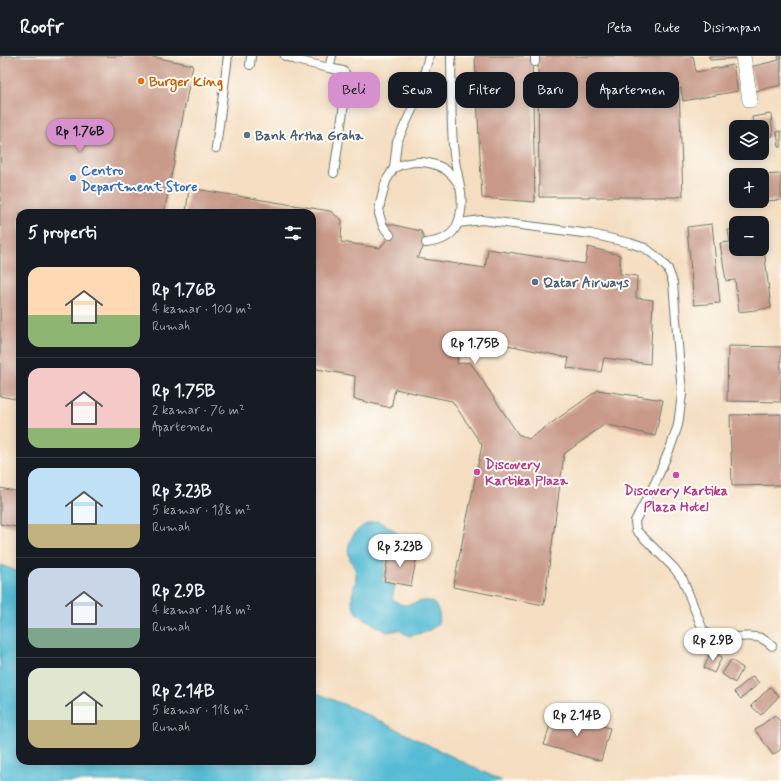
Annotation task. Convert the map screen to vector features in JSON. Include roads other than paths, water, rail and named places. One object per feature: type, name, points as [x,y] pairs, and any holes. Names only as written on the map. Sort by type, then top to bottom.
[{"type":"street","points":[[743,56],[750,100]]},
{"type":"lane","points":[[216,148],[228,56]]},
{"type":"lane","points":[[250,65],[251,56]]},
{"type":"lane","points":[[285,56],[343,71],[348,77],[334,173]]},
{"type":"lane","points":[[329,68],[332,56]]},
{"type":"lane","points":[[390,235],[383,226],[379,214],[380,204],[386,180],[394,168],[397,142],[417,98],[429,56]]},
{"type":"lane","points":[[426,243],[438,242],[445,239],[455,230],[463,200],[454,154],[451,56]]},
{"type":"lane","points":[[394,168],[407,163],[419,162],[436,165],[448,171],[456,180],[461,189]]},
{"type":"lane","points":[[458,223],[482,220],[591,234],[645,248],[657,256],[668,269],[673,283],[682,394],[678,425],[671,446],[656,481],[635,520],[636,530],[674,568],[683,580],[703,630],[708,635],[716,637],[751,636],[762,638],[772,646]]},
{"type":"water","points":[[377,521],[397,532],[403,541],[406,553],[388,549],[382,582],[395,585],[392,599],[402,605],[426,601],[435,604],[440,616],[439,622],[431,629],[409,636],[399,630],[387,632],[357,614],[354,608],[352,603],[352,594],[356,581],[356,575],[349,555],[349,543],[360,528],[371,522]]},
{"type":"water","points":[[0,565],[16,571],[16,765],[316,765],[316,693],[355,709],[502,781],[0,781]]},
{"type":"place","name":"Burger King","points":[[141,81]]},
{"type":"place","name":"Bank Artha Graha","points":[[247,135]]},
{"type":"place","name":"Centro Department Store","points":[[73,178]]},
{"type":"place","name":"Qatar Airways","points":[[535,282]]},
{"type":"place","name":"Discovery Kartika Plaza","points":[[477,472]]},
{"type":"place","name":"Discovery Kartika Plaza Hotel","points":[[676,475]]}]
